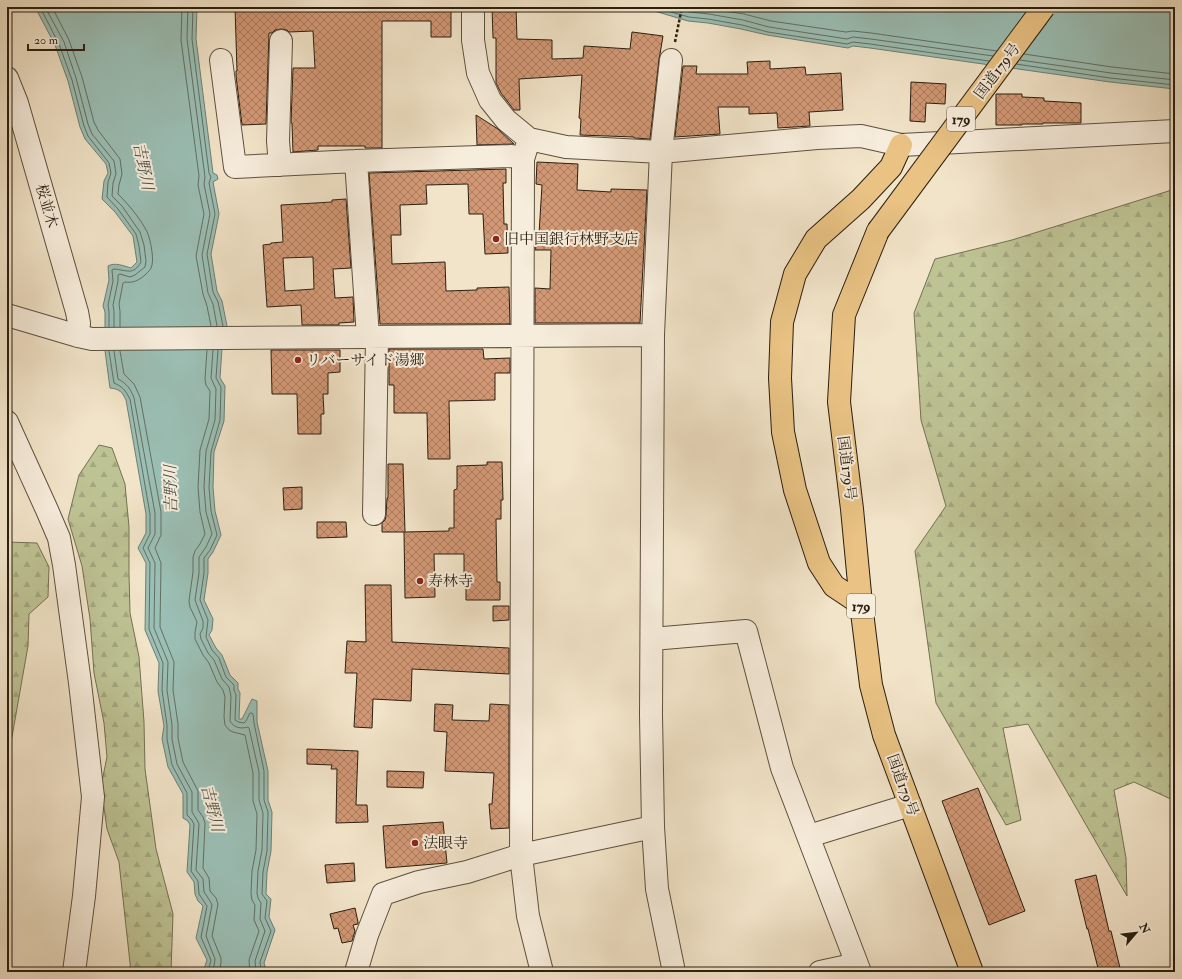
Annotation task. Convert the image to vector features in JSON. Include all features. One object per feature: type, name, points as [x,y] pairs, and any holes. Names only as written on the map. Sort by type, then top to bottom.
[{"type":"highway","name":"国道179号","points":[[972,972],[884,735],[870,685],[852,509],[838,402],[844,315],[878,231],[1044,7]]},
{"type":"highway","points":[[861,604],[834,586],[819,563],[795,490],[783,432],[780,378],[782,322],[795,274],[816,239],[861,199],[891,166],[902,145]]},
{"type":"street","points":[[473,7],[473,40],[478,73],[490,100],[526,149],[523,337],[521,855],[528,916],[542,972]]},
{"type":"street","points":[[280,165],[278,141],[281,41]]},
{"type":"street","points":[[221,60],[235,167],[512,156],[526,149],[566,147],[661,152],[817,138],[861,136],[902,145],[1175,131]]},
{"type":"street","points":[[671,60],[661,152],[653,335],[651,715],[653,827],[657,889],[674,972]]},
{"type":"street","name":"桜並木","points":[[7,78],[17,103],[79,323],[85,338]]},
{"type":"street","points":[[356,161],[372,337],[374,514]]},
{"type":"street","points":[[7,315],[85,338],[523,337],[653,335]]},
{"type":"street","points":[[7,422],[48,510],[59,538],[80,683],[93,797],[84,896],[74,972]]},
{"type":"street","points":[[652,639],[746,631],[782,768],[858,968],[820,972]]},
{"type":"street","points":[[809,836],[910,805]]},
{"type":"street","points":[[356,972],[383,894],[420,882],[467,872],[521,855],[653,827]]},
{"type":"path","points":[[678,27],[682,7]]},
{"type":"green space","points":[[1175,189],[1175,801],[1134,782],[1114,790],[1126,858],[1127,896],[1028,724],[1003,728],[1021,820],[1006,825],[936,703],[915,551],[946,506],[921,420],[914,313],[935,259],[1012,240]]},
{"type":"green space","points":[[99,445],[112,448],[125,484],[129,527],[130,613],[139,657],[144,722],[145,769],[156,849],[173,914],[171,972],[131,972],[119,862],[107,829],[101,786],[107,757],[104,723],[94,673],[90,619],[82,566],[68,519],[79,475]]},
{"type":"green space","points":[[7,542],[37,543],[49,567],[48,597],[29,614],[28,646],[7,765]]},
{"type":"water","name":"吉野川","points":[[35,7],[197,7],[196,39],[213,173],[217,175],[218,179],[213,182],[219,214],[211,254],[217,291],[222,301],[227,326],[222,348],[220,378],[225,386],[224,421],[214,452],[213,487],[215,511],[221,535],[208,559],[208,573],[204,600],[213,619],[212,630],[209,635],[216,648],[222,655],[230,675],[238,683],[240,693],[239,719],[242,719],[252,699],[257,701],[257,722],[268,771],[268,800],[272,812],[271,851],[267,872],[266,894],[271,899],[269,917],[275,930],[264,963],[266,970],[265,972],[203,972],[207,960],[196,938],[203,906],[198,901],[195,894],[194,882],[187,872],[190,825],[188,821],[183,818],[183,794],[168,767],[162,739],[164,726],[158,691],[159,663],[145,630],[146,563],[138,548],[146,533],[146,514],[126,400],[120,391],[110,388],[105,351],[105,312],[103,306],[109,280],[108,266],[117,264],[131,268],[137,262],[133,236],[115,212],[102,199],[104,181],[108,173],[106,164],[85,139],[80,127],[68,81],[55,45]]},
{"type":"water","points":[[641,7],[1175,7],[1175,89],[1110,82],[870,48],[853,46],[848,48],[767,35],[708,23],[688,21]]},
{"type":"building","points":[[235,7],[451,7],[451,37],[431,37],[431,21],[382,21],[382,148],[365,148],[365,146],[318,146],[318,150],[293,152],[291,123],[293,68],[315,68],[313,31],[289,32],[281,29],[269,33],[266,124],[242,125],[236,76]]},
{"type":"building","points":[[492,7],[516,7],[517,39],[552,40],[552,59],[583,58],[584,46],[630,49],[632,32],[663,36],[650,139],[580,135],[581,119],[579,118],[582,75],[519,79],[520,110],[514,110],[501,93],[496,83],[496,38],[493,38]]},
{"type":"building","points":[[770,61],[770,69],[805,67],[806,75],[841,73],[843,110],[809,112],[810,126],[778,128],[777,113],[749,114],[749,107],[718,107],[720,134],[675,137],[683,66],[697,66],[696,74],[748,74],[747,62]]},
{"type":"building","points":[[911,82],[946,84],[945,104],[926,103],[925,122],[910,121]]},
{"type":"building","points":[[996,94],[1022,94],[1022,97],[1044,98],[1044,101],[1081,103],[1081,123],[996,125]]},
{"type":"building","points":[[476,115],[498,129],[514,144],[477,145]]},
{"type":"building","points":[[537,162],[578,164],[577,190],[611,192],[611,189],[647,190],[640,323],[535,323],[535,288],[550,289],[551,250],[535,250],[536,234],[539,234],[542,185],[536,184]]},
{"type":"building","points":[[506,169],[506,183],[503,183],[504,224],[507,224],[508,253],[485,254],[483,214],[469,214],[468,184],[426,185],[427,204],[400,205],[401,235],[391,235],[392,264],[445,262],[446,291],[509,287],[510,324],[380,324],[369,173]]},
{"type":"building","points":[[346,199],[351,268],[333,269],[335,298],[353,297],[354,322],[339,323],[339,325],[302,325],[301,305],[267,307],[263,245],[283,242],[281,205],[332,202],[332,200]],"holes":[[[313,257],[314,289],[285,291],[283,258]]]},
{"type":"building","points":[[389,349],[483,349],[484,359],[510,358],[510,373],[495,373],[495,400],[449,401],[450,459],[428,459],[427,413],[394,413],[394,385],[389,385]]},
{"type":"building","points":[[271,350],[340,350],[340,372],[328,373],[328,394],[323,394],[324,414],[321,414],[321,434],[298,434],[297,394],[272,394]]},
{"type":"building","points":[[487,462],[502,462],[503,500],[501,500],[501,519],[496,519],[497,582],[500,582],[500,600],[466,600],[464,554],[434,554],[435,597],[405,598],[404,532],[382,532],[382,523],[385,520],[388,498],[388,464],[403,464],[405,532],[449,531],[449,528],[454,528],[454,490],[457,489],[457,466],[487,465]]},
{"type":"building","points":[[302,487],[302,509],[284,510],[283,488]]},
{"type":"building","points":[[317,522],[346,522],[347,537],[317,538]]},
{"type":"building","points":[[365,585],[391,585],[392,642],[509,648],[509,674],[412,669],[411,701],[373,699],[372,728],[354,727],[357,673],[345,673],[347,641],[366,642]]},
{"type":"building","points":[[493,606],[509,606],[509,620],[493,621]]},
{"type":"building","points":[[435,704],[453,705],[452,720],[489,721],[490,704],[509,705],[509,828],[491,829],[489,804],[492,804],[494,773],[445,771],[447,732],[434,731]]},
{"type":"building","points":[[307,749],[358,751],[356,805],[367,805],[368,822],[336,823],[337,769],[331,769],[332,765],[307,764]]},
{"type":"building","points":[[387,771],[424,772],[423,788],[387,787]]},
{"type":"building","points":[[978,788],[1025,911],[989,925],[942,801]]},
{"type":"building","name":"法眼寺","points":[[443,822],[447,863],[386,868],[383,826]]},
{"type":"building","points":[[354,863],[355,881],[327,883],[325,865]]},
{"type":"building","points":[[1096,875],[1109,931],[1111,931],[1121,972],[1099,972],[1087,929],[1075,880]]},
{"type":"building","points":[[355,908],[358,924],[353,925],[355,931],[352,941],[342,943],[338,928],[334,929],[330,914]]},
{"type":"place","name":"旧中国銀行林野支店","points":[[496,239]]},
{"type":"place","name":"リバーサイド湯郷","points":[[298,360]]},
{"type":"place","name":"寿林寺","points":[[420,581]]},
{"type":"place","name":"法眼寺","points":[[415,843]]}]
